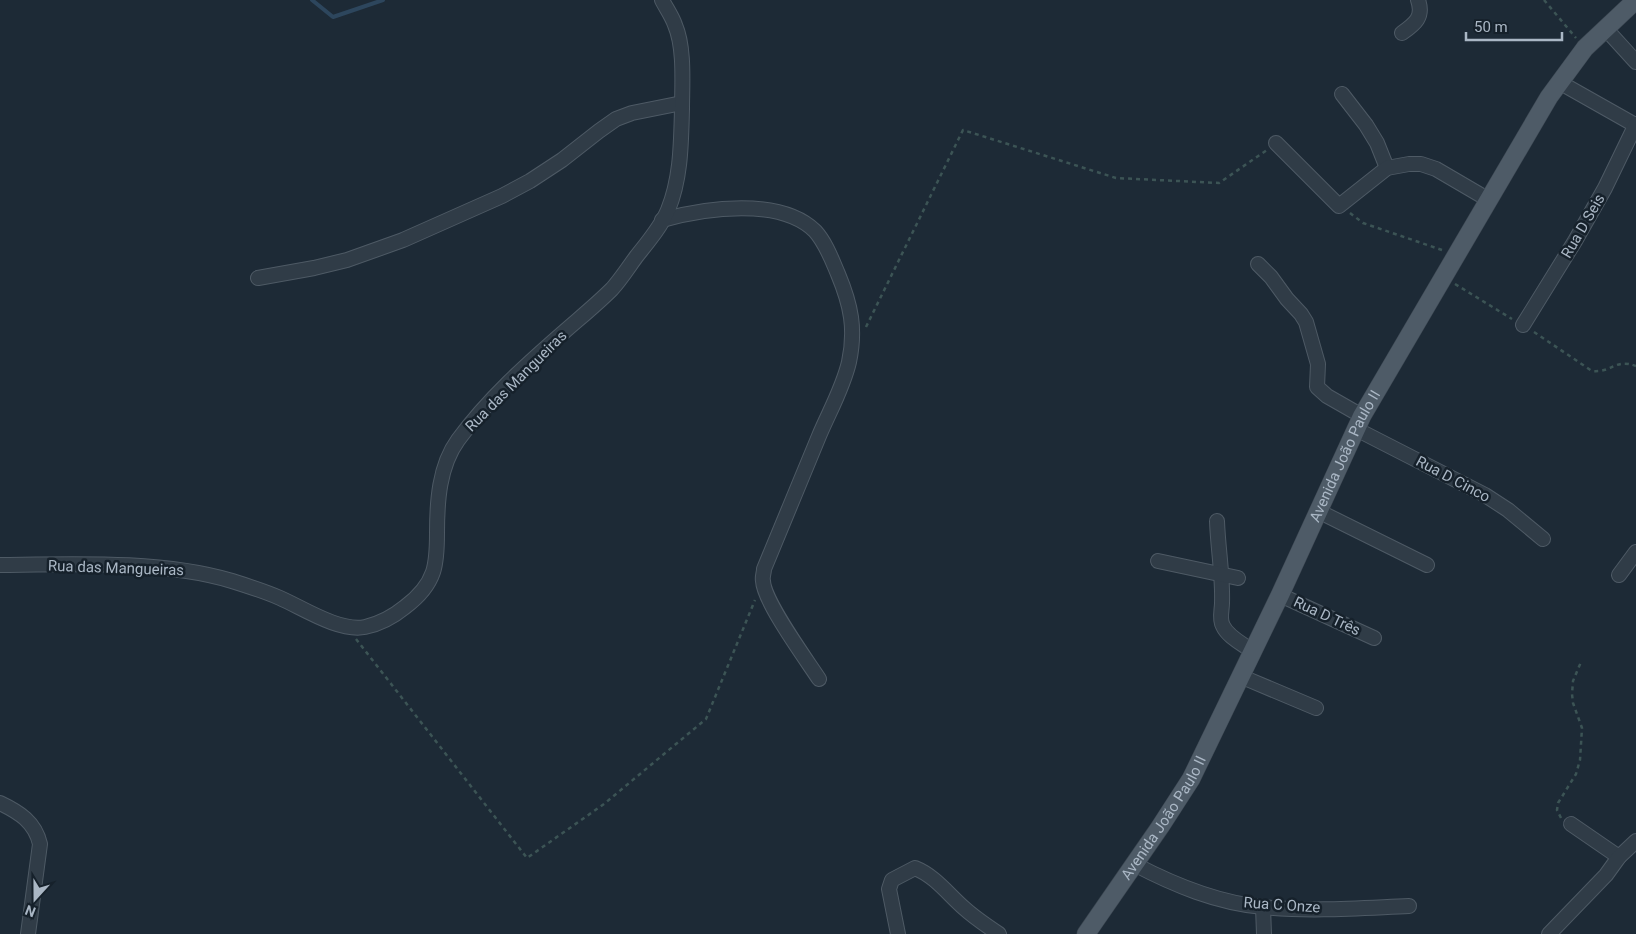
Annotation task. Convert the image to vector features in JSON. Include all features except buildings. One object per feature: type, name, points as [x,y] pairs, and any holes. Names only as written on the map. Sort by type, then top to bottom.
[{"type":"main road","name":"Avenida João Paulo II","points":[[1086,934],[1191,779],[1280,595],[1359,422],[1549,97],[1585,48],[1636,0]]},
{"type":"street","name":"Rua das Mangueiras","points":[[0,565],[134,566],[200,572],[254,588],[330,621],[362,628],[378,623],[398,613],[414,600],[426,588],[433,572],[437,551],[440,486],[455,444],[472,421],[499,393],[623,276],[667,212],[676,185],[681,154],[682,102],[680,46],[676,27],[662,0]]},
{"type":"street","points":[[1402,33],[1414,25],[1420,13],[1418,0]]},
{"type":"street","points":[[1605,28],[1636,62]]},
{"type":"street","points":[[1559,82],[1636,125]]},
{"type":"street","points":[[1342,94],[1366,125],[1377,143],[1387,168]]},
{"type":"street","points":[[258,278],[347,260],[402,240],[502,196],[530,181],[562,160],[616,119],[632,113],[682,102]]},
{"type":"street","name":"Rua D Seis","points":[[1523,325],[1584,226],[1636,125]]},
{"type":"street","points":[[1276,143],[1339,206],[1387,168],[1409,164],[1421,164],[1436,169],[1489,200]]},
{"type":"street","points":[[662,220],[689,212],[732,208],[777,211],[799,219],[815,231],[827,249],[846,293],[853,326],[848,364],[768,560],[762,581],[767,596],[819,679]]},
{"type":"street","name":"Rua D Cinco","points":[[1258,264],[1271,277],[1306,322],[1318,364],[1317,387],[1359,422],[1485,495],[1508,510],[1543,539]]},
{"type":"street","points":[[1318,511],[1428,565]]},
{"type":"street","points":[[1218,521],[1222,591],[1221,619],[1223,626],[1230,634],[1252,651]]},
{"type":"street","points":[[1619,575],[1636,552]]},
{"type":"street","points":[[1158,561],[1238,578]]},
{"type":"street","name":"Rua D Três","points":[[1280,595],[1374,638]]},
{"type":"street","points":[[1240,676],[1316,708]]},
{"type":"street","points":[[0,803],[24,817],[38,834],[40,844],[28,934]]},
{"type":"street","points":[[1571,824],[1619,857]]},
{"type":"street","points":[[1556,932],[1606,875],[1619,857],[1636,841]]},
{"type":"street","name":"Rua C Onze","points":[[1134,864],[1196,892],[1263,907],[1308,909],[1409,906]]},
{"type":"street","points":[[898,934],[888,889],[892,880],[915,868],[925,872],[964,908],[999,934]]},
{"type":"street","points":[[1263,907],[1264,934]]},
{"type":"path","points":[[1544,0],[1585,48]]},
{"type":"path","points":[[865,329],[963,130],[1116,178],[1220,183],[1276,143]]},
{"type":"path","points":[[1339,206],[1363,223],[1457,256]]},
{"type":"path","points":[[1444,277],[1523,325],[1592,371],[1601,372],[1620,363],[1629,363],[1636,366]]},
{"type":"path","points":[[346,626],[527,858],[604,804],[706,719],[762,581]]},
{"type":"path","points":[[1571,824],[1559,815],[1557,810],[1558,804],[1576,774],[1580,760],[1582,728],[1573,703],[1572,694],[1573,681],[1581,662]]},
{"type":"waterway","points":[[312,0],[333,17],[383,0]]}]
